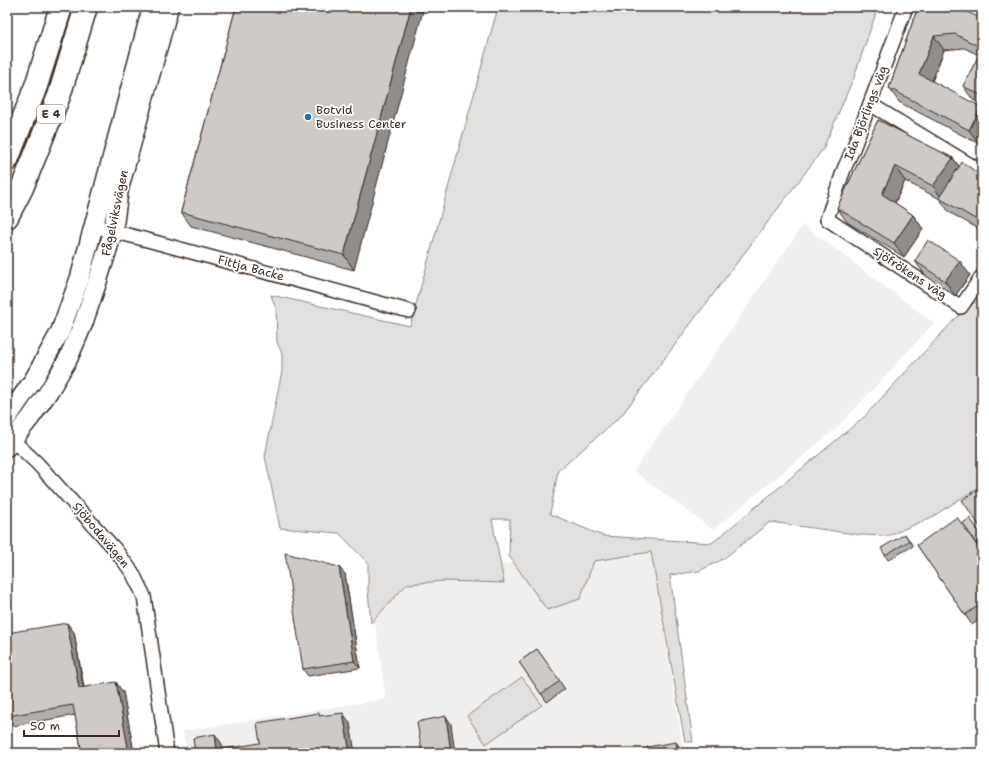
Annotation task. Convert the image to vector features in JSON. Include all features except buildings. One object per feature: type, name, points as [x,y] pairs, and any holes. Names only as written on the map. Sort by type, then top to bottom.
[{"type":"highway","points":[[36,86],[49,7]]},
{"type":"highway","name":"E 4","points":[[7,160],[36,86],[61,7]]},
{"type":"highway","name":"E 4","points":[[7,217],[22,188],[59,96],[86,7]]},
{"type":"main road","name":"Fågelviksvägen","points":[[7,418],[34,379],[60,332],[80,277],[152,7]]},
{"type":"main road","name":"Fågelviksvägen","points":[[9,441],[32,417],[49,391],[68,359],[83,324],[113,232],[119,189],[169,7]]},
{"type":"street","name":"Ida Björlings väg","points":[[827,219],[844,169],[853,149],[906,7]]},
{"type":"street","points":[[870,104],[982,172]]},
{"type":"street","name":"Sjöfrökens väg","points":[[827,219],[961,307],[982,276]]},
{"type":"street","name":"Fittja Backe","points":[[93,226],[409,310]]},
{"type":"street","name":"Sjöbodavägen","points":[[9,441],[37,463],[114,548],[132,572],[144,596],[167,753]]},
{"type":"shaded area","points":[[498,7],[878,7],[854,77],[823,149],[621,416],[558,471],[550,514],[603,536],[712,543],[863,418],[954,320],[982,296],[982,485],[932,517],[888,536],[862,535],[770,522],[723,559],[699,571],[670,575],[693,742],[685,742],[651,552],[594,561],[580,599],[547,610],[509,556],[510,519],[492,519],[504,583],[444,581],[407,584],[371,623],[368,591],[368,563],[339,533],[280,528],[265,456],[282,371],[282,354],[277,342],[276,309],[271,295],[410,326]]},
{"type":"shaded area","points":[[803,225],[934,323],[839,426],[713,530],[634,471]]},
{"type":"shaded area","points":[[651,552],[684,753],[187,753],[183,731],[386,699],[368,574]]},
{"type":"shaded area","points":[[522,677],[542,705],[486,744],[467,716]]},
{"type":"place","name":"Botvid Business Center","points":[[308,117]]}]
